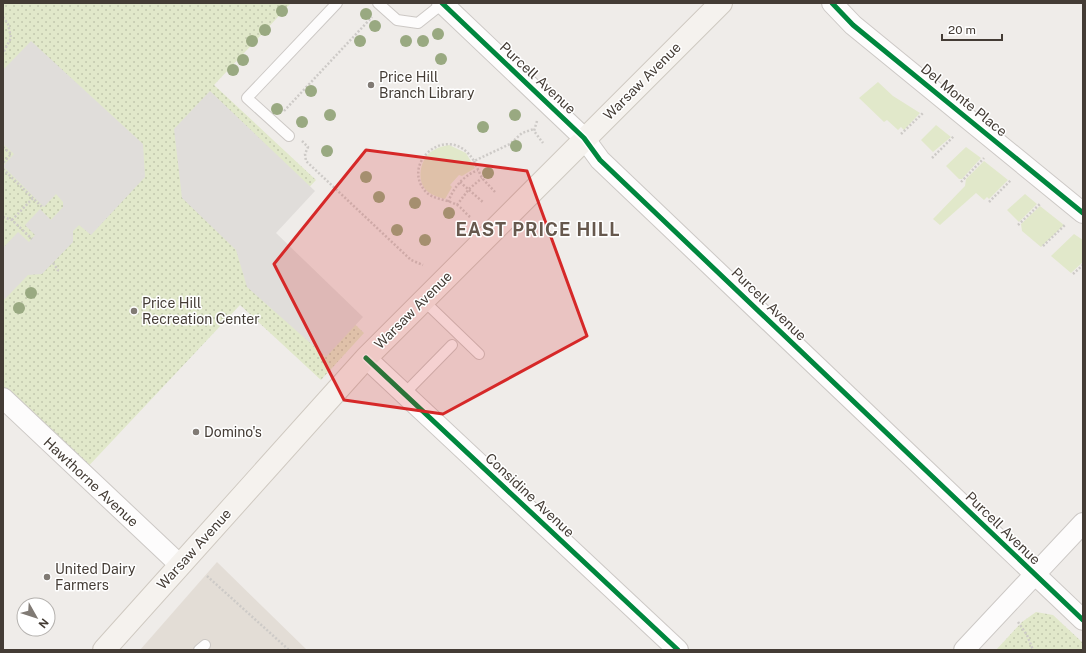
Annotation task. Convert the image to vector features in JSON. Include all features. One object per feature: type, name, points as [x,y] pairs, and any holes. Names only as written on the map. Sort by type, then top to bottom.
[{"type":"main road","name":"Warsaw Avenue","points":[[104,650],[366,358],[584,138],[721,3]]},
{"type":"street","name":"Purcell Avenue","points":[[442,3],[584,138],[600,160],[1083,620]]},
{"type":"street","name":"Del Monte Place","points":[[832,3],[853,25],[1075,219]]},
{"type":"street","name":"Considine Avenue","points":[[366,358],[678,650]]},
{"type":"street","name":"Hawthorne Avenue","points":[[3,398],[180,565]]},
{"type":"street","points":[[964,650],[1083,523]]},
{"type":"lane","points":[[289,136],[246,98],[337,3]]},
{"type":"lane","points":[[378,3],[397,20],[418,23],[442,3]]},
{"type":"lane","points":[[423,300],[479,354]]},
{"type":"lane","points":[[404,394],[452,345]]},
{"type":"path","points":[[279,116],[373,16],[378,20]]},
{"type":"path","points":[[3,17],[8,24],[12,38],[3,53]]},
{"type":"path","points":[[902,134],[923,113]]},
{"type":"path","points":[[534,129],[537,121],[541,120]]},
{"type":"path","points":[[534,129],[543,143]]},
{"type":"path","points":[[474,161],[510,144],[522,133],[534,129]]},
{"type":"path","points":[[932,158],[954,136]]},
{"type":"path","points":[[303,138],[301,140],[308,147],[305,154],[306,161],[411,260],[423,265]]},
{"type":"path","points":[[470,217],[457,205],[430,195],[425,191],[419,177],[422,160],[430,149],[441,145],[456,145],[466,150],[474,161],[482,178],[495,192]]},
{"type":"path","points":[[3,147],[11,154],[3,163]]},
{"type":"path","points":[[961,182],[984,158]]},
{"type":"path","points":[[3,169],[42,207]]},
{"type":"path","points":[[448,202],[453,191],[460,182],[469,174],[478,170]]},
{"type":"path","points":[[457,205],[469,189],[482,178]]},
{"type":"path","points":[[989,202],[1012,179]]},
{"type":"path","points":[[460,182],[484,203]]},
{"type":"path","points":[[12,220],[33,198]]},
{"type":"path","points":[[1018,226],[1041,203]]},
{"type":"path","points":[[3,217],[12,220],[32,239]]},
{"type":"path","points":[[1043,246],[1075,219]]},
{"type":"path","points":[[53,263],[58,270],[57,272]]},
{"type":"path","points":[[1074,274],[1083,265]]},
{"type":"path","points":[[207,576],[289,650]]},
{"type":"path","points":[[1018,622],[1027,635],[1033,650]]},
{"type":"highlighted area","points":[[366,150],[527,171],[587,336],[443,414],[344,400],[274,264]]},
{"type":"shaded area","points":[[31,41],[143,144],[145,177],[91,235],[79,225],[73,231],[73,242],[42,274],[28,275],[3,301],[3,248],[18,232],[29,242],[35,235],[25,225],[40,209],[51,220],[63,207],[63,202],[56,194],[44,207],[3,166],[14,154],[3,144],[3,70]]},
{"type":"shaded area","points":[[210,91],[315,191],[276,233],[363,317],[326,357],[247,287],[236,250],[182,198],[174,129]]},
{"type":"shaded area","points":[[217,562],[307,650],[140,650]]},
{"type":"green space","name":"Price Hill Recreation Center","points":[[3,3],[291,3],[214,85],[316,180],[263,236],[364,333],[321,380],[240,305],[82,473],[3,398]]},
{"type":"green space","points":[[878,82],[893,96],[920,113],[904,130],[901,127],[898,130],[887,120],[884,122],[859,98]]},
{"type":"green space","points":[[936,125],[951,137],[933,152],[921,140]]},
{"type":"green space","points":[[449,145],[466,153],[475,168],[462,176],[459,175],[450,185],[452,187],[445,199],[437,197],[425,189],[422,184],[420,173],[423,162],[430,153],[438,148]]},
{"type":"green space","points":[[966,147],[981,158],[962,179],[959,179],[946,166]]},
{"type":"green space","points":[[984,161],[1008,180],[989,199],[987,197],[984,200],[976,193],[940,225],[933,219],[965,186],[966,179]]},
{"type":"green space","points":[[1025,194],[1037,204],[1019,222],[1007,210]]},
{"type":"green space","points":[[1040,206],[1064,225],[1041,247],[1022,231],[1021,224]]},
{"type":"green space","points":[[1074,234],[1083,240],[1083,262],[1071,273],[1051,256]]},
{"type":"green space","points":[[1036,612],[1053,615],[1083,643],[1083,650],[996,650],[1022,622]]},
{"type":"cycle path","points":[[442,3],[584,138],[600,160],[1083,620]]},
{"type":"cycle path","points":[[832,3],[853,25],[1083,213]]},
{"type":"cycle path","points":[[366,358],[678,650]]},
{"type":"place","name":"Price Hill Branch Library","points":[[371,85]]},
{"type":"place","name":"Price Hill Recreation Center","points":[[134,311]]},
{"type":"place","name":"Domino's","points":[[196,432]]},
{"type":"place","name":"United Dairy Farmers","points":[[47,577]]},
{"type":"district","name":"EAST PRICE HILL","points":[[538,229]]}]
